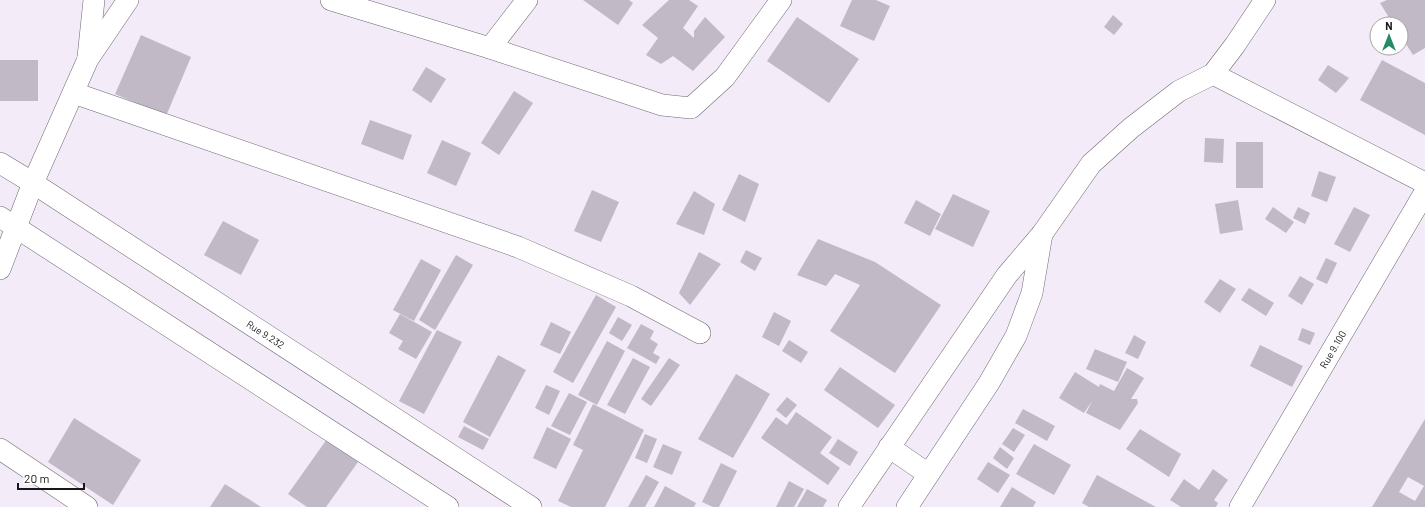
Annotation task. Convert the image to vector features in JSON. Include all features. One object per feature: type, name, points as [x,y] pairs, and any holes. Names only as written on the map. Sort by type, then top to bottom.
[{"type":"street","points":[[88,59],[94,0]]},
{"type":"street","points":[[0,269],[8,222],[33,183],[88,59],[128,0]]},
{"type":"street","points":[[490,48],[527,0]]},
{"type":"street","points":[[344,2],[490,48],[662,105],[691,108],[725,77],[780,0]]},
{"type":"street","points":[[849,507],[1008,275],[1042,234],[1091,164],[1131,128],[1179,91],[1214,74],[1266,0]]},
{"type":"street","points":[[1214,74],[1425,183]]},
{"type":"street","points":[[74,93],[518,247],[631,296],[700,333]]},
{"type":"street","name":"Rue 9.232","points":[[0,163],[531,507]]},
{"type":"street","name":"Rue 9.100","points":[[1240,507],[1425,192]]},
{"type":"street","points":[[8,222],[448,507]]},
{"type":"street","points":[[907,507],[988,383],[1016,336],[1032,293],[1042,234]]},
{"type":"street","points":[[889,447],[928,474]]},
{"type":"street","points":[[0,449],[87,507]]},
{"type":"building","points":[[583,0],[629,0],[633,3],[618,25]]},
{"type":"building","points":[[669,0],[689,0],[698,6],[683,28],[694,38],[694,31],[705,17],[725,37],[693,71],[673,56],[661,64],[646,55],[658,38],[642,25]]},
{"type":"building","points":[[852,0],[876,0],[890,6],[874,41],[840,26]]},
{"type":"building","points":[[1387,0],[1425,0],[1425,48],[1413,55],[1409,49],[1409,16],[1388,16],[1380,3]]},
{"type":"building","points":[[1113,15],[1123,24],[1114,35],[1104,27]]},
{"type":"building","points":[[797,17],[859,59],[829,103],[767,61]]},
{"type":"building","points":[[141,35],[191,57],[166,116],[115,94]]},
{"type":"building","points":[[0,60],[38,60],[38,101],[0,101]]},
{"type":"building","points":[[1382,60],[1425,83],[1425,135],[1360,100]]},
{"type":"building","points":[[1328,65],[1349,78],[1336,93],[1318,80]]},
{"type":"building","points":[[426,67],[446,79],[431,103],[412,90]]},
{"type":"building","points":[[514,91],[533,103],[499,155],[481,143]]},
{"type":"building","points":[[370,120],[412,135],[403,160],[361,144]]},
{"type":"building","points":[[1205,138],[1224,139],[1223,163],[1204,162]]},
{"type":"building","points":[[442,140],[471,153],[456,186],[427,173]]},
{"type":"building","points":[[1236,142],[1263,142],[1263,188],[1236,188]]},
{"type":"building","points":[[1319,171],[1336,177],[1327,202],[1311,196]]},
{"type":"building","points":[[739,174],[759,184],[745,222],[722,210]]},
{"type":"building","points":[[592,190],[619,202],[601,242],[574,231]]},
{"type":"building","points":[[694,191],[715,204],[704,235],[676,224]]},
{"type":"building","points":[[953,194],[990,211],[973,247],[935,229]]},
{"type":"building","points":[[916,200],[941,214],[930,236],[904,223]]},
{"type":"building","points":[[1238,200],[1243,230],[1220,234],[1215,204]]},
{"type":"building","points":[[1273,207],[1294,222],[1286,233],[1265,219]]},
{"type":"building","points":[[1298,207],[1310,213],[1305,224],[1293,218]]},
{"type":"building","points":[[1354,207],[1370,215],[1350,252],[1334,244]]},
{"type":"building","points":[[223,221],[259,240],[241,275],[204,255]]},
{"type":"building","points":[[818,239],[875,262],[941,305],[895,373],[830,331],[860,285],[835,274],[826,286],[797,275]]},
{"type":"building","points":[[746,250],[762,258],[755,271],[740,262]]},
{"type":"building","points":[[699,252],[721,264],[690,305],[679,293]]},
{"type":"building","points":[[456,255],[473,265],[435,330],[419,320]]},
{"type":"building","points":[[1326,258],[1337,263],[1327,284],[1316,279]]},
{"type":"building","points":[[421,259],[441,270],[414,321],[393,310]]},
{"type":"building","points":[[1300,276],[1314,284],[1302,305],[1288,296]]},
{"type":"building","points":[[1220,279],[1236,289],[1220,313],[1204,302]]},
{"type":"building","points":[[1249,288],[1274,303],[1266,316],[1241,300]]},
{"type":"building","points":[[596,295],[616,307],[573,383],[553,372]]},
{"type":"building","points":[[774,312],[791,321],[779,346],[762,337]]},
{"type":"building","points":[[400,314],[432,332],[416,359],[398,349],[403,341],[389,333]]},
{"type":"building","points":[[618,317],[632,325],[622,341],[609,333]]},
{"type":"building","points":[[551,322],[571,332],[560,354],[540,345]]},
{"type":"building","points":[[641,324],[654,331],[650,339],[658,344],[653,353],[660,357],[656,364],[627,348]]},
{"type":"building","points":[[1302,328],[1315,333],[1310,345],[1298,340]]},
{"type":"building","points":[[437,330],[462,342],[424,414],[399,401]]},
{"type":"building","points":[[1134,335],[1146,342],[1138,359],[1125,353]]},
{"type":"building","points":[[789,340],[808,352],[801,363],[782,351]]},
{"type":"building","points":[[607,341],[625,351],[597,405],[578,395]]},
{"type":"building","points":[[1260,345],[1303,366],[1292,387],[1250,366]]},
{"type":"building","points":[[1095,349],[1127,362],[1118,382],[1086,369]]},
{"type":"building","points":[[498,355],[526,370],[490,437],[463,422]]},
{"type":"building","points":[[633,358],[650,367],[625,414],[607,405]]},
{"type":"building","points":[[669,358],[680,365],[651,406],[641,399]]},
{"type":"building","points":[[840,367],[895,405],[878,428],[824,390]]},
{"type":"building","points":[[1127,368],[1144,378],[1131,399],[1137,399],[1138,403],[1120,430],[1086,413],[1092,401],[1084,413],[1059,398],[1075,372],[1099,387],[1100,384],[1114,391]]},
{"type":"building","points":[[736,374],[770,394],[733,458],[698,439]]},
{"type":"building","points":[[546,385],[560,391],[549,415],[535,408]]},
{"type":"building","points":[[569,393],[587,402],[570,435],[551,426]]},
{"type":"building","points":[[787,397],[797,405],[786,418],[776,410]]},
{"type":"building","points":[[593,404],[644,430],[605,507],[571,507],[558,501],[583,450],[573,445]]},
{"type":"building","points":[[1023,409],[1055,426],[1047,441],[1015,423]]},
{"type":"building","points":[[796,412],[832,437],[820,453],[840,468],[828,485],[761,438],[776,417],[787,425]]},
{"type":"building","points":[[74,418],[141,460],[113,505],[48,462]]},
{"type":"building","points":[[1425,419],[1425,507],[1372,507]],"holes":[[[1408,477],[1424,486],[1415,501],[1399,492]]]},
{"type":"building","points":[[464,426],[489,439],[483,450],[458,437]]},
{"type":"building","points":[[547,427],[571,439],[556,469],[533,458]]},
{"type":"building","points":[[1013,428],[1025,435],[1014,452],[1002,444]]},
{"type":"building","points":[[1140,429],[1181,454],[1169,477],[1126,449]]},
{"type":"building","points":[[645,434],[657,439],[647,463],[635,458]]},
{"type":"building","points":[[327,439],[358,462],[326,507],[307,507],[288,494]]},
{"type":"building","points":[[838,439],[858,452],[850,466],[829,453]]},
{"type":"building","points":[[663,444],[682,452],[672,475],[653,467]]},
{"type":"building","points":[[1034,444],[1071,465],[1054,495],[1016,474]]},
{"type":"building","points":[[1000,447],[1014,458],[1007,469],[993,458]]},
{"type":"building","points":[[988,462],[1010,475],[998,493],[977,479]]},
{"type":"building","points":[[721,463],[737,471],[719,507],[713,507],[702,502]]},
{"type":"building","points":[[1213,469],[1228,480],[1214,500],[1218,503],[1216,507],[1181,507],[1170,500],[1184,479],[1199,490]]},
{"type":"building","points":[[646,475],[659,482],[645,507],[628,507]]},
{"type":"building","points":[[1097,475],[1156,507],[1089,507],[1082,503]]},
{"type":"building","points":[[789,481],[804,489],[794,507],[776,507]]},
{"type":"building","points":[[225,484],[261,507],[210,507]]},
{"type":"building","points":[[665,486],[696,503],[694,507],[654,507]]},
{"type":"building","points":[[1012,487],[1036,502],[1033,507],[1000,507]]},
{"type":"building","points":[[807,489],[827,500],[823,507],[797,507]]}]
